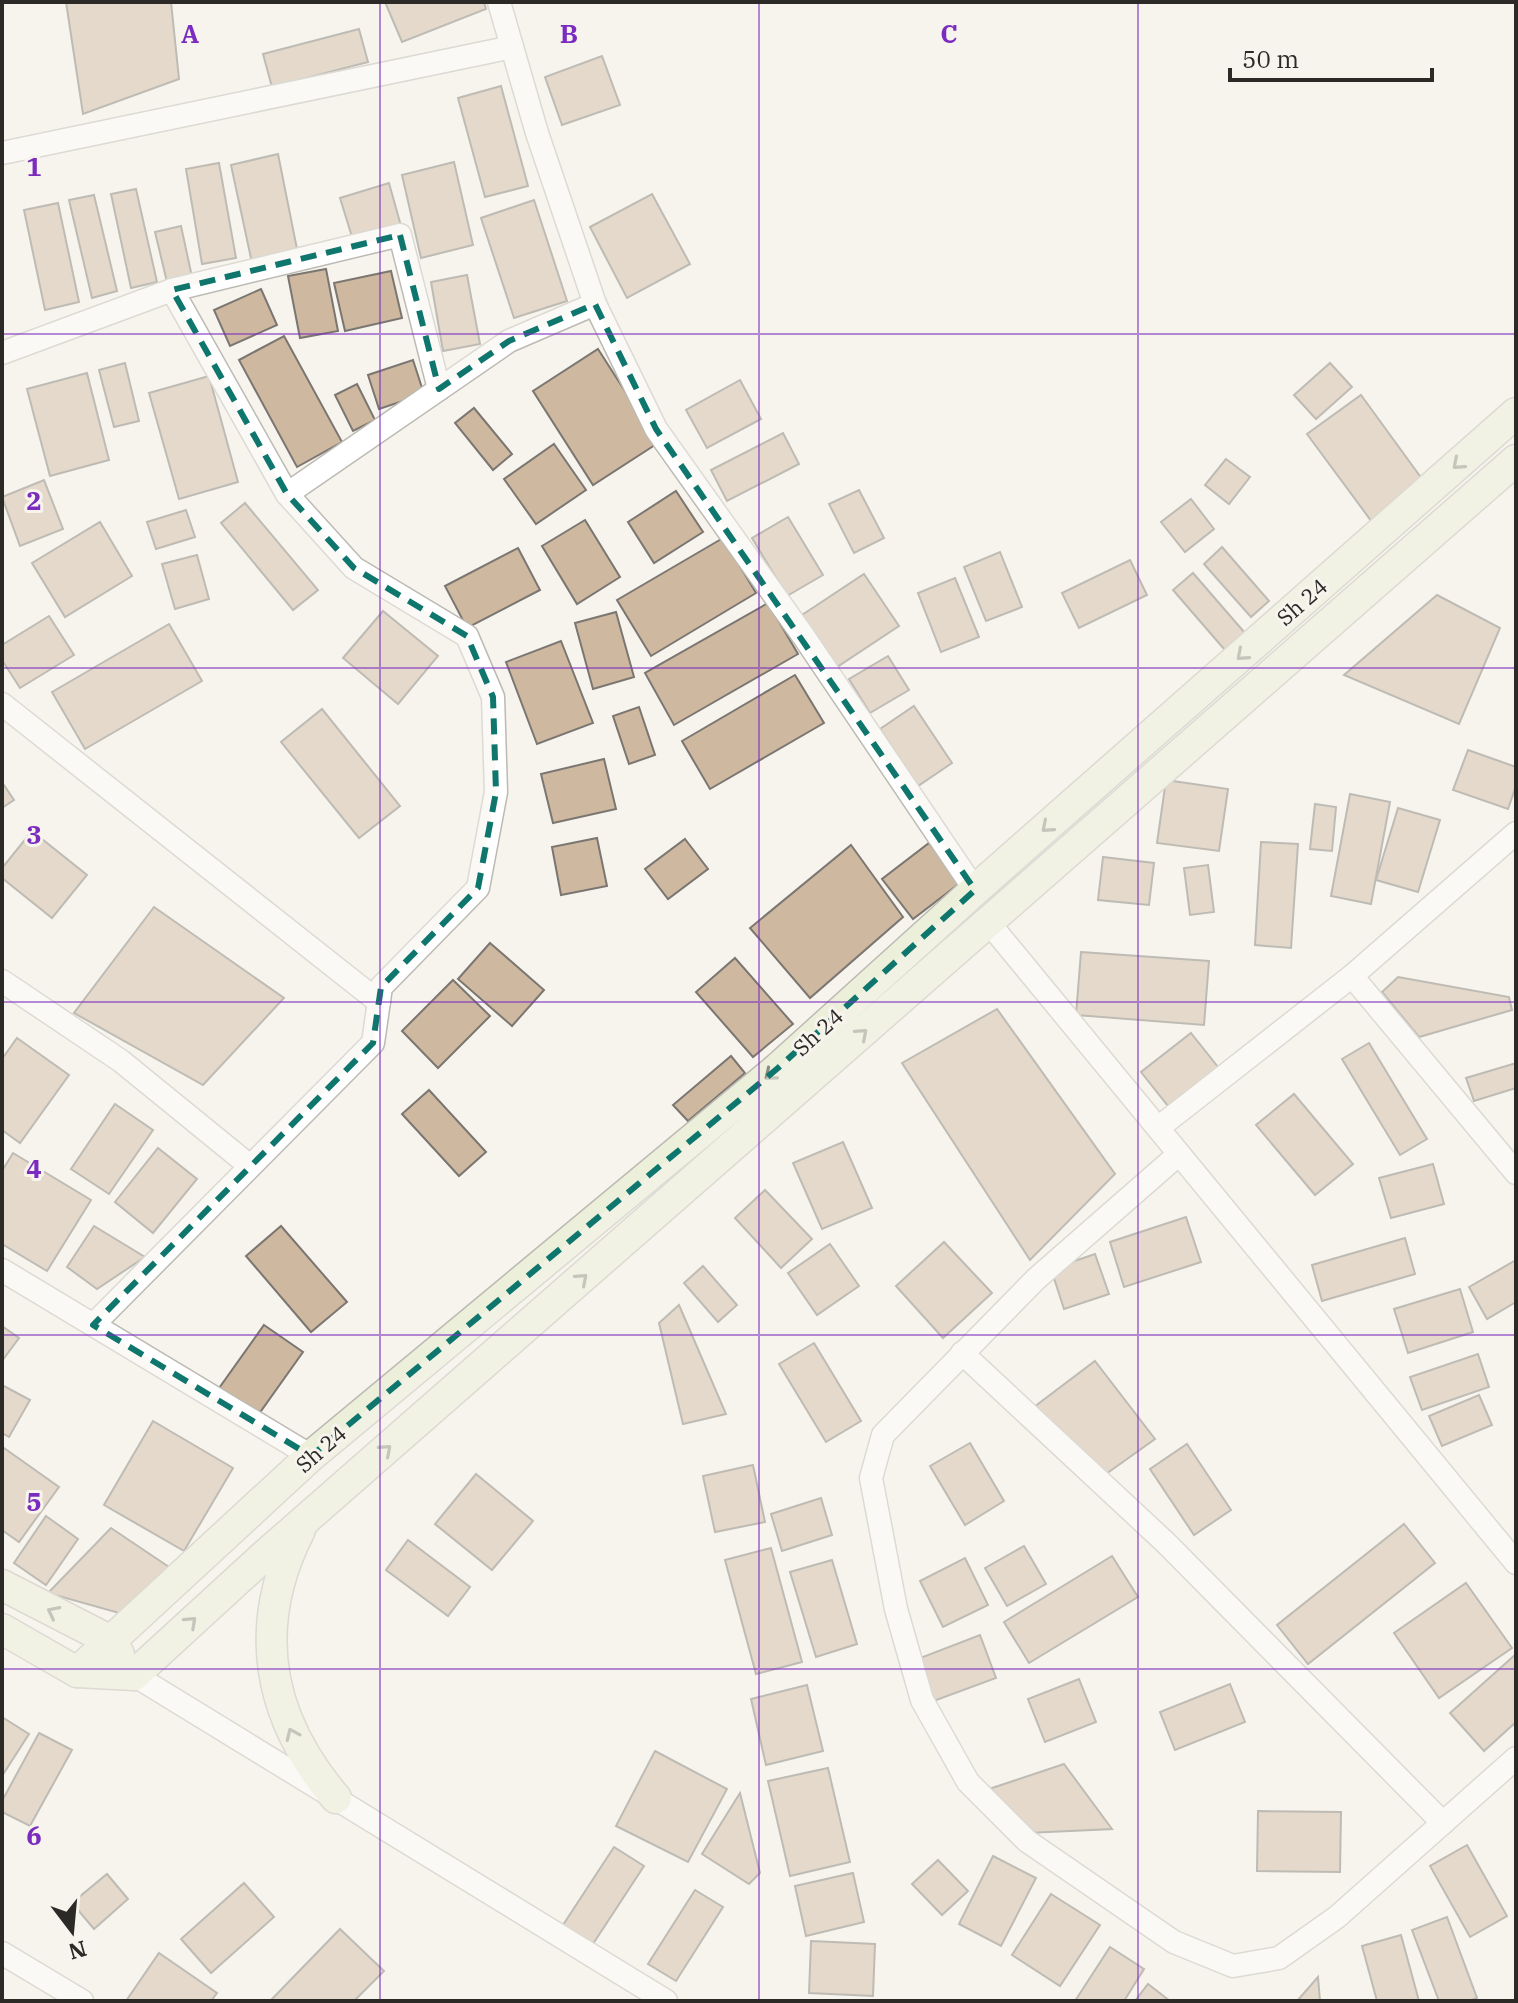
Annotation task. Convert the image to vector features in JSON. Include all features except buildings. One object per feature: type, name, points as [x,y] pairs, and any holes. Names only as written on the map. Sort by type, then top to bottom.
[{"type":"street","points":[[499,2],[537,133],[595,304],[656,429],[804,637],[975,890]]},
{"type":"street","points":[[2,153],[512,47]]},
{"type":"street","points":[[2,353],[172,290],[400,235],[439,389]]},
{"type":"street","points":[[93,1325],[373,1043],[381,987],[478,888],[496,792],[493,697],[467,636],[354,568],[287,494],[172,290]]},
{"type":"street","points":[[287,494],[509,341],[595,304]]},
{"type":"street","name":"Sh 24","points":[[77,1672],[311,1456],[778,1068],[1516,413]]},
{"type":"street","name":"Sh 24","points":[[134,1675],[305,1521],[1516,460]]},
{"type":"street","points":[[2,704],[379,1002]]},
{"type":"street","points":[[1158,1128],[1352,976],[1516,833]]},
{"type":"street","points":[[989,923],[1516,1563]]},
{"type":"street","points":[[1352,976],[1516,1173]]},
{"type":"street","points":[[2,981],[121,1061],[250,1166]]},
{"type":"street","points":[[1179,1154],[1036,1279],[883,1435],[871,1478],[896,1609],[922,1700],[968,1782],[1027,1841],[1174,1942],[1233,1966],[1279,1958],[1337,1917],[1516,1758]]},
{"type":"street","points":[[2,1270],[311,1456]]},
{"type":"street","points":[[962,1353],[1166,1543],[1443,1823]]},
{"type":"street","points":[[305,1521],[290,1551],[272,1615],[275,1682],[297,1744],[314,1772],[336,1798]]},
{"type":"street","points":[[2,1585],[109,1640],[134,1675],[666,2001]]},
{"type":"street","points":[[2,1629],[77,1672],[134,1675]]},
{"type":"street","points":[[2,1953],[82,2001]]},
{"type":"highlighted area","points":[[400,235],[439,389],[509,341],[595,304],[656,429],[975,890],[778,1068],[311,1456],[93,1325],[373,1043],[381,987],[478,888],[496,792],[493,697],[467,636],[354,568],[287,494],[172,290]]}]
